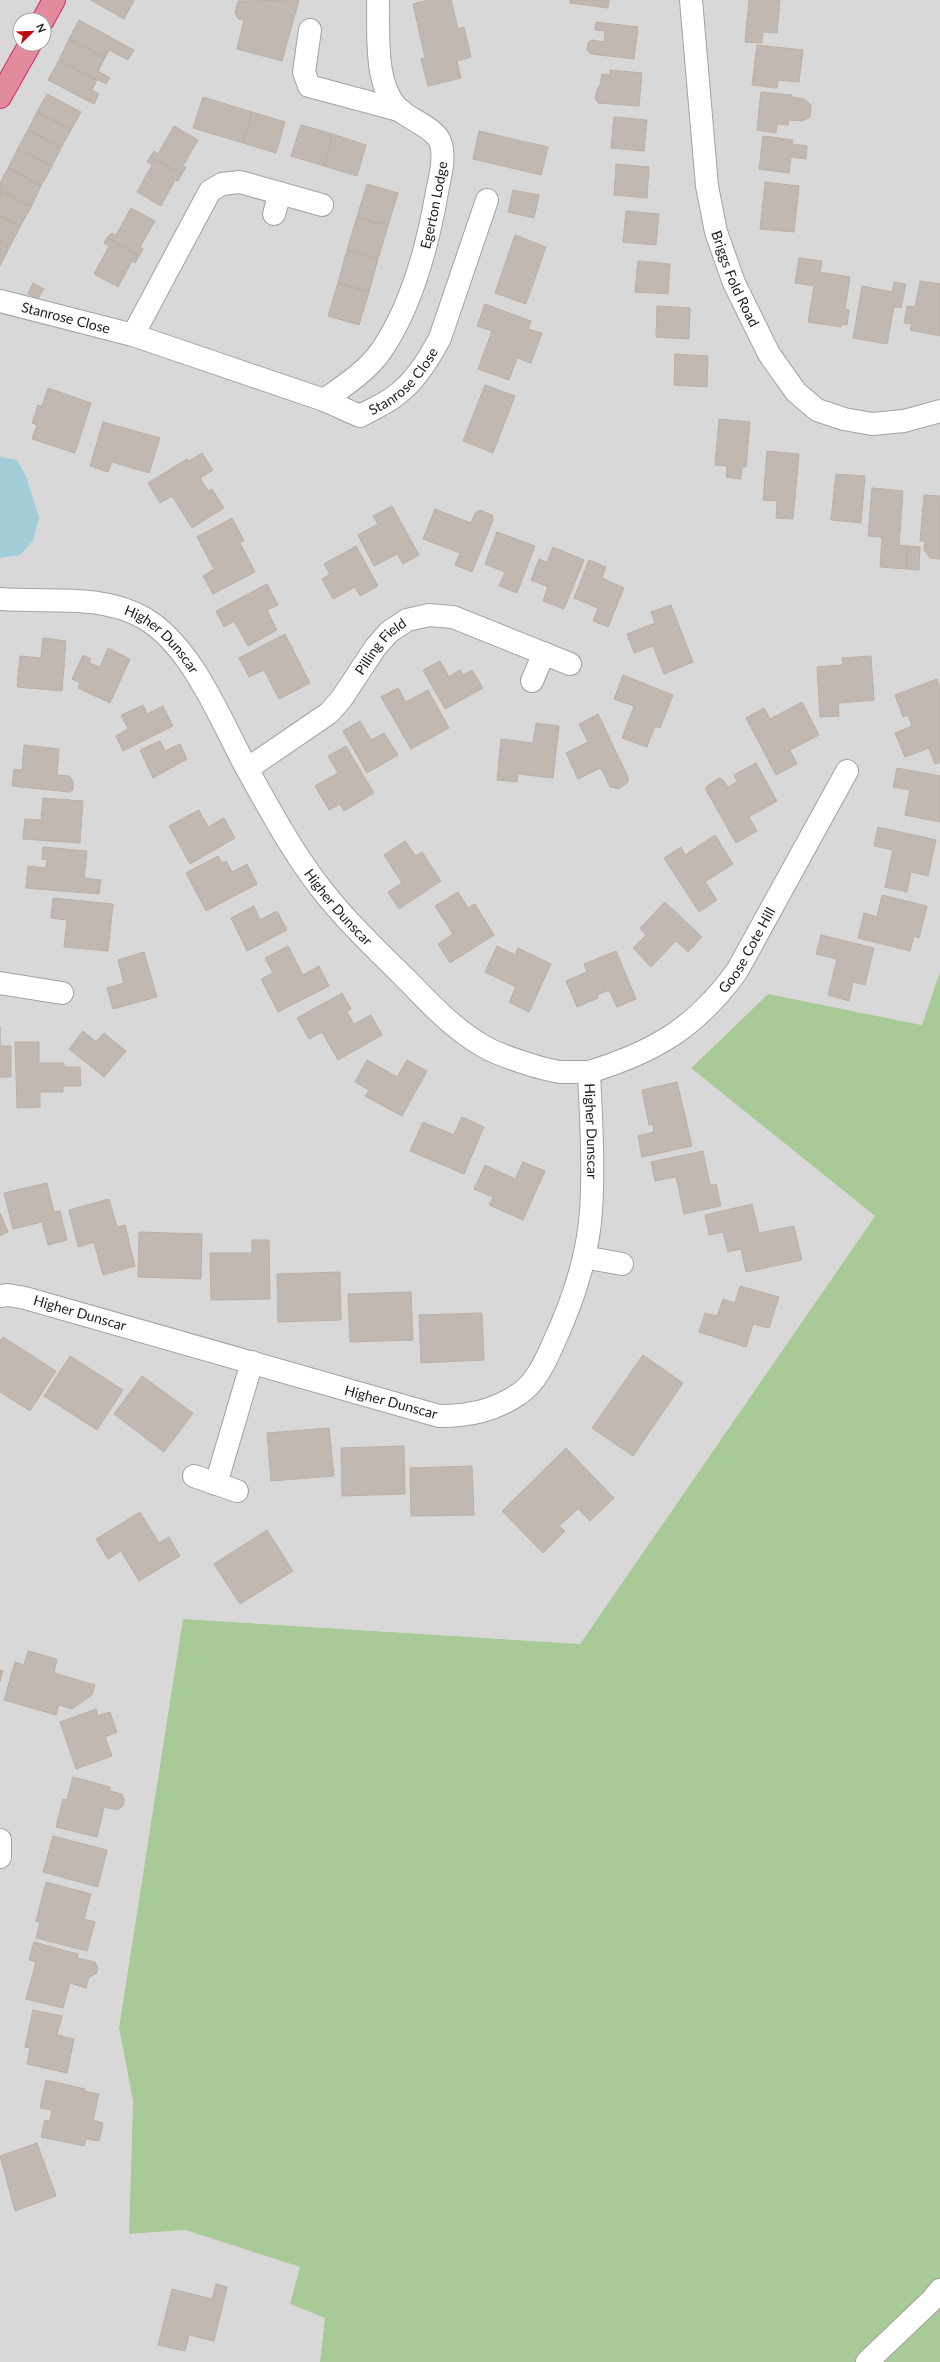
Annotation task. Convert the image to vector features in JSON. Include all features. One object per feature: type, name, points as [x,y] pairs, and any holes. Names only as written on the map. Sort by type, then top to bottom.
[{"type":"highway","points":[[47,12],[54,0]]},
{"type":"highway","points":[[0,97],[25,52]]},
{"type":"street","name":"Egerton Lodge","points":[[324,400],[358,376],[381,351],[402,311],[429,238],[443,163],[441,143],[425,125],[402,111],[388,96],[382,78],[378,0]]},
{"type":"street","name":"Briggs Fold Road","points":[[691,0],[706,186],[716,232],[734,283],[769,354],[796,392],[817,410],[844,419],[872,424],[904,421],[940,411]]},
{"type":"street","points":[[310,30],[304,72],[309,86],[402,111]]},
{"type":"street","points":[[133,335],[210,191],[222,184],[240,182],[277,203],[322,205]]},
{"type":"street","name":"Stanrose Close","points":[[0,301],[133,335],[324,400],[360,416],[395,396],[418,374],[440,338],[487,200]]},
{"type":"street","name":"Higher Dunscar","points":[[0,599],[28,601],[82,600],[114,606],[143,618],[167,635],[188,659],[247,769],[297,854],[329,900],[363,936],[452,1025],[485,1048],[524,1062],[559,1072],[589,1072],[591,1212],[584,1257],[560,1330],[543,1367],[521,1394],[495,1407],[466,1416],[439,1416],[25,1298],[8,1294],[0,1296]]},
{"type":"street","name":"Pilling Field","points":[[247,769],[329,713],[342,698],[375,648],[389,632],[406,620],[429,615],[453,617],[570,664]]},
{"type":"street","points":[[532,681],[544,653]]},
{"type":"street","name":"Goose Cote Hill","points":[[589,1072],[629,1060],[659,1044],[690,1023],[719,996],[736,972],[847,771]]},
{"type":"street","points":[[0,983],[62,993]]},
{"type":"street","points":[[584,1257],[622,1264]]},
{"type":"street","points":[[216,1484],[252,1362]]},
{"type":"street","points":[[194,1476],[237,1491]]},
{"type":"street","points":[[0,1840],[0,1857]]},
{"type":"street","points":[[867,2362],[932,2300],[940,2290]]},
{"type":"shaded area","points":[[0,0],[940,0],[940,972],[923,1025],[768,994],[691,1067],[875,1216],[580,1644],[184,1619],[119,2028],[133,2101],[129,2234],[185,2230],[300,2267],[290,2304],[325,2318],[320,2362],[0,2362]]},
{"type":"green space","points":[[940,972],[940,2362],[320,2362],[325,2318],[290,2304],[300,2267],[185,2230],[129,2234],[133,2101],[119,2028],[183,1619],[580,1644],[875,1216],[691,1068],[768,994],[922,1025]]},
{"type":"water","points":[[0,457],[17,460],[26,476],[39,517],[33,541],[20,555],[0,558]]},
{"type":"building","points":[[91,0],[132,0],[134,1],[124,19]]},
{"type":"building","points":[[299,0],[282,61],[237,49],[244,20],[238,19],[235,12],[238,1]]},
{"type":"building","points":[[429,0],[451,0],[458,29],[464,27],[471,57],[457,61],[461,78],[428,86],[421,59],[425,58],[413,4]]},
{"type":"building","points":[[570,0],[609,0],[608,8],[570,3]]},
{"type":"building","points":[[749,0],[780,0],[777,33],[763,32],[762,43],[745,42]]},
{"type":"building","points":[[79,20],[134,50],[128,60],[109,50],[105,58],[69,39]]},
{"type":"building","points":[[596,22],[638,27],[634,59],[591,54],[587,50],[588,43],[592,40],[604,42],[605,31],[595,30]]},
{"type":"building","points":[[69,39],[105,58],[98,71],[110,78],[106,84],[59,60]]},
{"type":"building","points":[[757,45],[803,50],[799,82],[778,80],[777,88],[752,85]]},
{"type":"building","points":[[59,60],[97,80],[92,90],[99,94],[94,104],[48,80]]},
{"type":"building","points":[[610,70],[642,73],[639,106],[598,103],[595,98],[602,74],[610,75]]},
{"type":"building","points":[[761,92],[792,95],[792,97],[804,99],[811,105],[810,117],[802,121],[789,120],[788,125],[777,124],[776,133],[757,130]]},
{"type":"building","points":[[47,94],[81,112],[71,130],[37,112]]},
{"type":"building","points":[[203,97],[252,112],[243,143],[193,128]]},
{"type":"building","points":[[37,112],[71,130],[61,148],[28,130]]},
{"type":"building","points":[[252,112],[285,122],[276,153],[243,143]]},
{"type":"building","points":[[614,117],[647,120],[644,151],[611,148]]},
{"type":"building","points":[[301,125],[333,134],[324,166],[291,156]]},
{"type":"building","points":[[174,126],[198,140],[183,166],[186,167],[182,174],[150,157],[154,151],[158,154]]},
{"type":"building","points":[[28,130],[61,148],[52,166],[18,148]]},
{"type":"building","points":[[479,131],[548,147],[541,175],[473,159]]},
{"type":"building","points":[[333,134],[366,145],[357,176],[324,166]]},
{"type":"building","points":[[763,136],[793,140],[792,144],[807,146],[806,159],[791,157],[789,173],[759,169]]},
{"type":"building","points":[[18,148],[52,166],[41,186],[8,168]]},
{"type":"building","points":[[150,157],[182,174],[178,181],[175,180],[161,206],[137,192],[152,165],[147,162]]},
{"type":"building","points":[[616,164],[649,167],[647,198],[614,195]]},
{"type":"building","points":[[8,168],[41,186],[31,207],[0,190],[0,183]]},
{"type":"building","points":[[765,182],[799,186],[794,232],[760,229]]},
{"type":"building","points":[[367,184],[398,193],[388,226],[357,217]]},
{"type":"building","points":[[0,190],[31,207],[20,227],[0,216]]},
{"type":"building","points":[[513,190],[539,195],[534,218],[508,212]]},
{"type":"building","points":[[131,208],[155,221],[140,247],[143,249],[139,256],[107,238],[111,233],[116,235]]},
{"type":"building","points":[[626,211],[659,214],[656,245],[623,242]]},
{"type":"building","points":[[0,216],[20,227],[9,248],[0,242]]},
{"type":"building","points":[[357,217],[388,226],[378,259],[347,250]]},
{"type":"building","points":[[515,235],[546,247],[526,304],[495,293]]},
{"type":"building","points":[[107,238],[139,256],[135,263],[132,261],[118,287],[94,274],[109,246],[104,243]]},
{"type":"building","points":[[0,242],[9,248],[0,266]]},
{"type":"building","points":[[347,250],[378,259],[369,292],[338,283]]},
{"type":"building","points":[[799,258],[822,261],[820,272],[850,277],[845,309],[849,310],[847,325],[842,324],[841,327],[808,322],[814,286],[795,283]]},
{"type":"building","points":[[638,261],[670,264],[668,294],[635,292]]},
{"type":"building","points":[[920,281],[940,284],[940,336],[910,330],[912,324],[904,323],[907,306],[915,307]]},
{"type":"building","points":[[894,282],[906,284],[901,308],[894,307],[887,344],[853,338],[862,286],[892,292]]},
{"type":"building","points":[[33,283],[44,289],[38,299],[28,294]]},
{"type":"building","points":[[338,283],[369,292],[359,325],[328,316]]},
{"type":"building","points":[[485,304],[531,321],[528,329],[542,333],[531,363],[517,358],[509,380],[478,369],[492,331],[477,326]]},
{"type":"building","points":[[657,306],[690,308],[689,339],[656,337]]},
{"type":"building","points":[[675,354],[708,356],[707,387],[674,385]]},
{"type":"building","points":[[485,385],[515,396],[493,453],[463,441]]},
{"type":"building","points":[[48,388],[91,403],[75,453],[32,439],[37,425],[32,423],[38,405],[42,406]]},
{"type":"building","points":[[719,419],[750,422],[746,467],[742,467],[741,479],[726,477],[727,466],[715,465]]},
{"type":"building","points":[[103,422],[160,438],[149,473],[112,462],[108,472],[90,466]]},
{"type":"building","points":[[767,451],[799,454],[793,519],[776,518],[777,501],[763,500]]},
{"type":"building","points":[[202,453],[213,470],[200,478],[208,491],[212,489],[224,508],[192,528],[172,496],[160,503],[148,483],[187,459],[189,461]]},
{"type":"building","points":[[836,474],[865,476],[861,523],[831,520]]},
{"type":"building","points":[[872,488],[903,491],[899,545],[908,546],[906,569],[880,567],[882,537],[868,536]]},
{"type":"building","points":[[924,495],[940,496],[940,559],[930,558],[924,550],[925,541],[920,541]]},
{"type":"building","points":[[392,506],[419,555],[403,564],[397,554],[374,566],[358,535],[378,524],[373,516]]},
{"type":"building","points":[[435,509],[471,523],[475,513],[480,510],[492,515],[493,520],[472,572],[455,565],[460,553],[423,539]]},
{"type":"building","points":[[232,518],[244,541],[240,543],[255,572],[213,594],[203,576],[214,569],[197,537]]},
{"type":"building","points":[[497,532],[535,546],[517,593],[499,586],[505,572],[485,564]]},
{"type":"building","points":[[356,546],[378,586],[360,596],[355,587],[333,599],[322,579],[330,574],[324,564]]},
{"type":"building","points":[[908,546],[920,547],[919,570],[906,569]]},
{"type":"building","points":[[553,547],[584,560],[564,609],[543,601],[548,587],[531,580],[539,559],[547,562]]},
{"type":"building","points":[[589,560],[606,567],[602,578],[624,588],[608,627],[593,621],[598,608],[574,598]]},
{"type":"building","points":[[267,584],[278,605],[267,610],[277,630],[248,646],[234,621],[224,627],[216,611]]},
{"type":"building","points":[[671,605],[693,662],[664,674],[653,646],[634,653],[627,634],[655,623],[651,612]]},
{"type":"building","points":[[285,634],[310,683],[279,699],[264,670],[249,677],[239,658]]},
{"type":"building","points":[[43,638],[66,641],[62,691],[17,687],[20,656],[41,658]]},
{"type":"building","points":[[108,648],[130,659],[110,703],[78,688],[80,683],[72,679],[83,655],[91,659],[89,663],[100,667]]},
{"type":"building","points":[[871,656],[874,700],[838,703],[839,716],[820,717],[817,667],[843,665],[842,658]]},
{"type":"building","points":[[440,661],[449,677],[460,670],[463,675],[472,670],[483,688],[445,709],[423,670]]},
{"type":"building","points":[[623,675],[673,695],[660,728],[655,726],[647,747],[622,738],[634,706],[614,699]]},
{"type":"building","points":[[937,679],[940,687],[940,762],[935,764],[929,748],[905,757],[895,733],[912,726],[908,715],[903,717],[895,695]]},
{"type":"building","points":[[398,688],[406,702],[428,690],[449,728],[411,749],[381,697]]},
{"type":"building","points":[[802,702],[819,735],[790,750],[797,764],[776,775],[746,718],[764,708],[770,719]]},
{"type":"building","points":[[143,705],[147,714],[163,706],[173,726],[123,751],[116,736],[128,729],[121,715]]},
{"type":"building","points":[[598,714],[628,777],[628,782],[619,789],[610,787],[601,768],[578,779],[566,753],[588,742],[579,724]]},
{"type":"building","points":[[360,721],[371,740],[384,733],[398,755],[367,773],[343,731]]},
{"type":"building","points":[[536,723],[559,726],[553,778],[518,774],[517,782],[497,780],[501,739],[533,743]]},
{"type":"building","points":[[160,741],[165,751],[180,744],[187,759],[153,778],[140,750]]},
{"type":"building","points":[[24,745],[59,749],[57,775],[69,776],[73,781],[73,790],[69,792],[12,786],[14,769],[22,770]]},
{"type":"building","points":[[346,746],[374,793],[344,811],[340,804],[329,810],[315,786],[338,773],[328,756]]},
{"type":"building","points":[[756,763],[777,801],[749,817],[757,831],[736,843],[706,790],[707,786],[719,778],[723,780],[728,787],[737,782],[734,775]]},
{"type":"building","points":[[897,768],[940,776],[940,822],[905,815],[910,790],[893,787]]},
{"type":"building","points":[[43,798],[83,801],[80,843],[23,839],[25,819],[41,820]]},
{"type":"building","points":[[199,810],[208,827],[224,818],[235,838],[190,864],[169,826]]},
{"type":"building","points":[[878,827],[936,840],[928,876],[911,872],[907,892],[885,887],[893,850],[874,846]]},
{"type":"building","points":[[715,835],[733,864],[705,882],[717,900],[699,912],[664,858],[681,847],[685,855]]},
{"type":"building","points":[[405,841],[416,856],[422,852],[441,881],[399,909],[388,892],[402,883],[384,855]]},
{"type":"building","points":[[43,847],[87,851],[84,878],[101,880],[99,894],[26,888],[28,866],[46,868],[47,860],[42,859]]},
{"type":"building","points":[[218,856],[222,863],[226,861],[232,872],[247,864],[257,884],[206,911],[186,873]]},
{"type":"building","points":[[458,892],[468,908],[475,904],[494,935],[450,963],[438,944],[453,934],[435,906]]},
{"type":"building","points":[[882,895],[927,906],[919,938],[914,936],[910,951],[858,938],[864,913],[877,917]]},
{"type":"building","points":[[53,898],[113,904],[108,951],[64,947],[67,920],[51,918]]},
{"type":"building","points":[[665,902],[702,937],[688,952],[676,941],[651,967],[633,948],[646,935],[640,928]]},
{"type":"building","points":[[254,906],[260,920],[277,911],[287,930],[247,951],[231,918]]},
{"type":"building","points":[[821,935],[874,948],[865,985],[853,982],[849,1001],[828,995],[837,959],[816,954]]},
{"type":"building","points":[[288,946],[303,975],[319,966],[329,986],[278,1012],[261,979],[273,973],[265,958]]},
{"type":"building","points":[[497,946],[515,955],[518,948],[551,964],[529,1012],[509,1002],[516,987],[485,972]]},
{"type":"building","points":[[616,951],[636,999],[617,1007],[609,990],[597,995],[598,998],[577,1007],[566,981],[587,972],[584,964]]},
{"type":"building","points":[[144,952],[157,997],[113,1009],[107,988],[124,983],[118,960]]},
{"type":"building","points":[[342,993],[351,1009],[347,1012],[354,1024],[371,1015],[382,1035],[338,1060],[322,1032],[309,1039],[297,1018]]},
{"type":"building","points":[[83,1031],[96,1042],[104,1033],[126,1051],[104,1077],[69,1049]]},
{"type":"building","points":[[15,1042],[39,1042],[39,1063],[64,1063],[64,1067],[80,1067],[81,1086],[63,1086],[63,1092],[40,1092],[40,1107],[17,1108]]},
{"type":"building","points":[[0,1046],[11,1046],[11,1077],[0,1077]]},
{"type":"building","points":[[367,1060],[397,1077],[407,1060],[427,1071],[402,1116],[365,1096],[369,1090],[355,1082]]},
{"type":"building","points":[[677,1082],[692,1146],[642,1157],[638,1136],[654,1132],[653,1124],[649,1125],[642,1090]]},
{"type":"building","points":[[462,1117],[484,1127],[464,1174],[410,1151],[423,1122],[454,1135]]},
{"type":"building","points":[[703,1151],[710,1185],[716,1184],[721,1206],[684,1214],[676,1177],[655,1181],[651,1162]]},
{"type":"building","points":[[523,1162],[545,1171],[523,1220],[489,1205],[493,1197],[474,1189],[485,1165],[515,1179]]},
{"type":"building","points":[[47,1183],[54,1212],[60,1211],[67,1240],[48,1245],[42,1222],[13,1229],[4,1193]]},
{"type":"building","points":[[109,1199],[117,1227],[125,1225],[135,1266],[103,1275],[94,1242],[78,1247],[69,1210]]},
{"type":"building","points":[[752,1204],[759,1233],[794,1226],[802,1260],[746,1272],[741,1249],[728,1252],[723,1232],[709,1235],[705,1215]]},
{"type":"building","points":[[0,1213],[8,1232],[0,1236]]},
{"type":"building","points":[[139,1232],[202,1234],[201,1279],[138,1277]]},
{"type":"building","points":[[252,1240],[269,1240],[270,1299],[211,1300],[210,1253],[252,1253]]},
{"type":"building","points":[[340,1272],[341,1320],[278,1322],[277,1274]]},
{"type":"building","points":[[740,1286],[779,1297],[769,1328],[753,1324],[746,1347],[699,1332],[705,1313],[717,1316],[723,1299],[735,1303]]},
{"type":"building","points":[[411,1292],[413,1340],[350,1342],[348,1294]]},
{"type":"building","points":[[482,1313],[484,1360],[421,1363],[419,1315]]},
{"type":"building","points":[[3,1337],[56,1371],[30,1411],[0,1392],[0,1341]]},
{"type":"building","points":[[643,1355],[683,1383],[633,1456],[592,1428]]},
{"type":"building","points":[[70,1356],[123,1390],[97,1430],[44,1396]]},
{"type":"building","points":[[142,1376],[193,1413],[164,1452],[114,1414]]},
{"type":"building","points":[[329,1428],[334,1476],[271,1481],[267,1433]]},
{"type":"building","points":[[404,1446],[405,1494],[342,1496],[341,1448]]},
{"type":"building","points":[[566,1448],[614,1498],[590,1521],[578,1509],[559,1526],[565,1531],[543,1553],[502,1511]]},
{"type":"building","points":[[472,1466],[474,1515],[411,1516],[410,1468]]},
{"type":"building","points":[[140,1512],[159,1543],[169,1537],[180,1556],[139,1581],[121,1551],[108,1559],[96,1539]]},
{"type":"building","points":[[267,1530],[293,1571],[240,1604],[214,1564]]},
{"type":"building","points":[[28,1651],[57,1659],[54,1673],[95,1685],[92,1695],[72,1709],[59,1705],[56,1715],[4,1700],[15,1662],[24,1665]]},
{"type":"building","points":[[0,1670],[3,1671],[0,1681]]},
{"type":"building","points":[[96,1709],[98,1716],[110,1712],[117,1732],[105,1737],[112,1756],[76,1769],[60,1722]]},
{"type":"building","points":[[73,1777],[110,1787],[110,1791],[122,1794],[124,1800],[123,1806],[117,1810],[104,1807],[97,1837],[56,1827],[63,1799],[67,1800]]},
{"type":"building","points":[[53,1836],[107,1850],[98,1887],[43,1872]]},
{"type":"building","points":[[46,1882],[91,1894],[84,1919],[95,1922],[87,1951],[36,1938],[40,1922],[36,1921]]},
{"type":"building","points":[[34,1942],[78,1954],[77,1958],[95,1962],[98,1968],[96,1974],[89,1977],[86,1988],[70,1983],[63,2008],[26,1999],[36,1962],[29,1960]]},
{"type":"building","points":[[33,2010],[62,2016],[57,2035],[74,2039],[67,2073],[27,2064],[30,2048],[25,2047]]},
{"type":"building","points":[[46,2080],[85,2089],[84,2091],[99,2094],[93,2120],[103,2123],[99,2141],[86,2139],[84,2146],[41,2137],[45,2120],[50,2121],[52,2110],[40,2108]]},
{"type":"building","points":[[37,2143],[56,2196],[15,2211],[0,2156]]},
{"type":"building","points":[[216,2284],[227,2287],[214,2341],[189,2335],[185,2351],[158,2345],[172,2289],[212,2299]]}]
